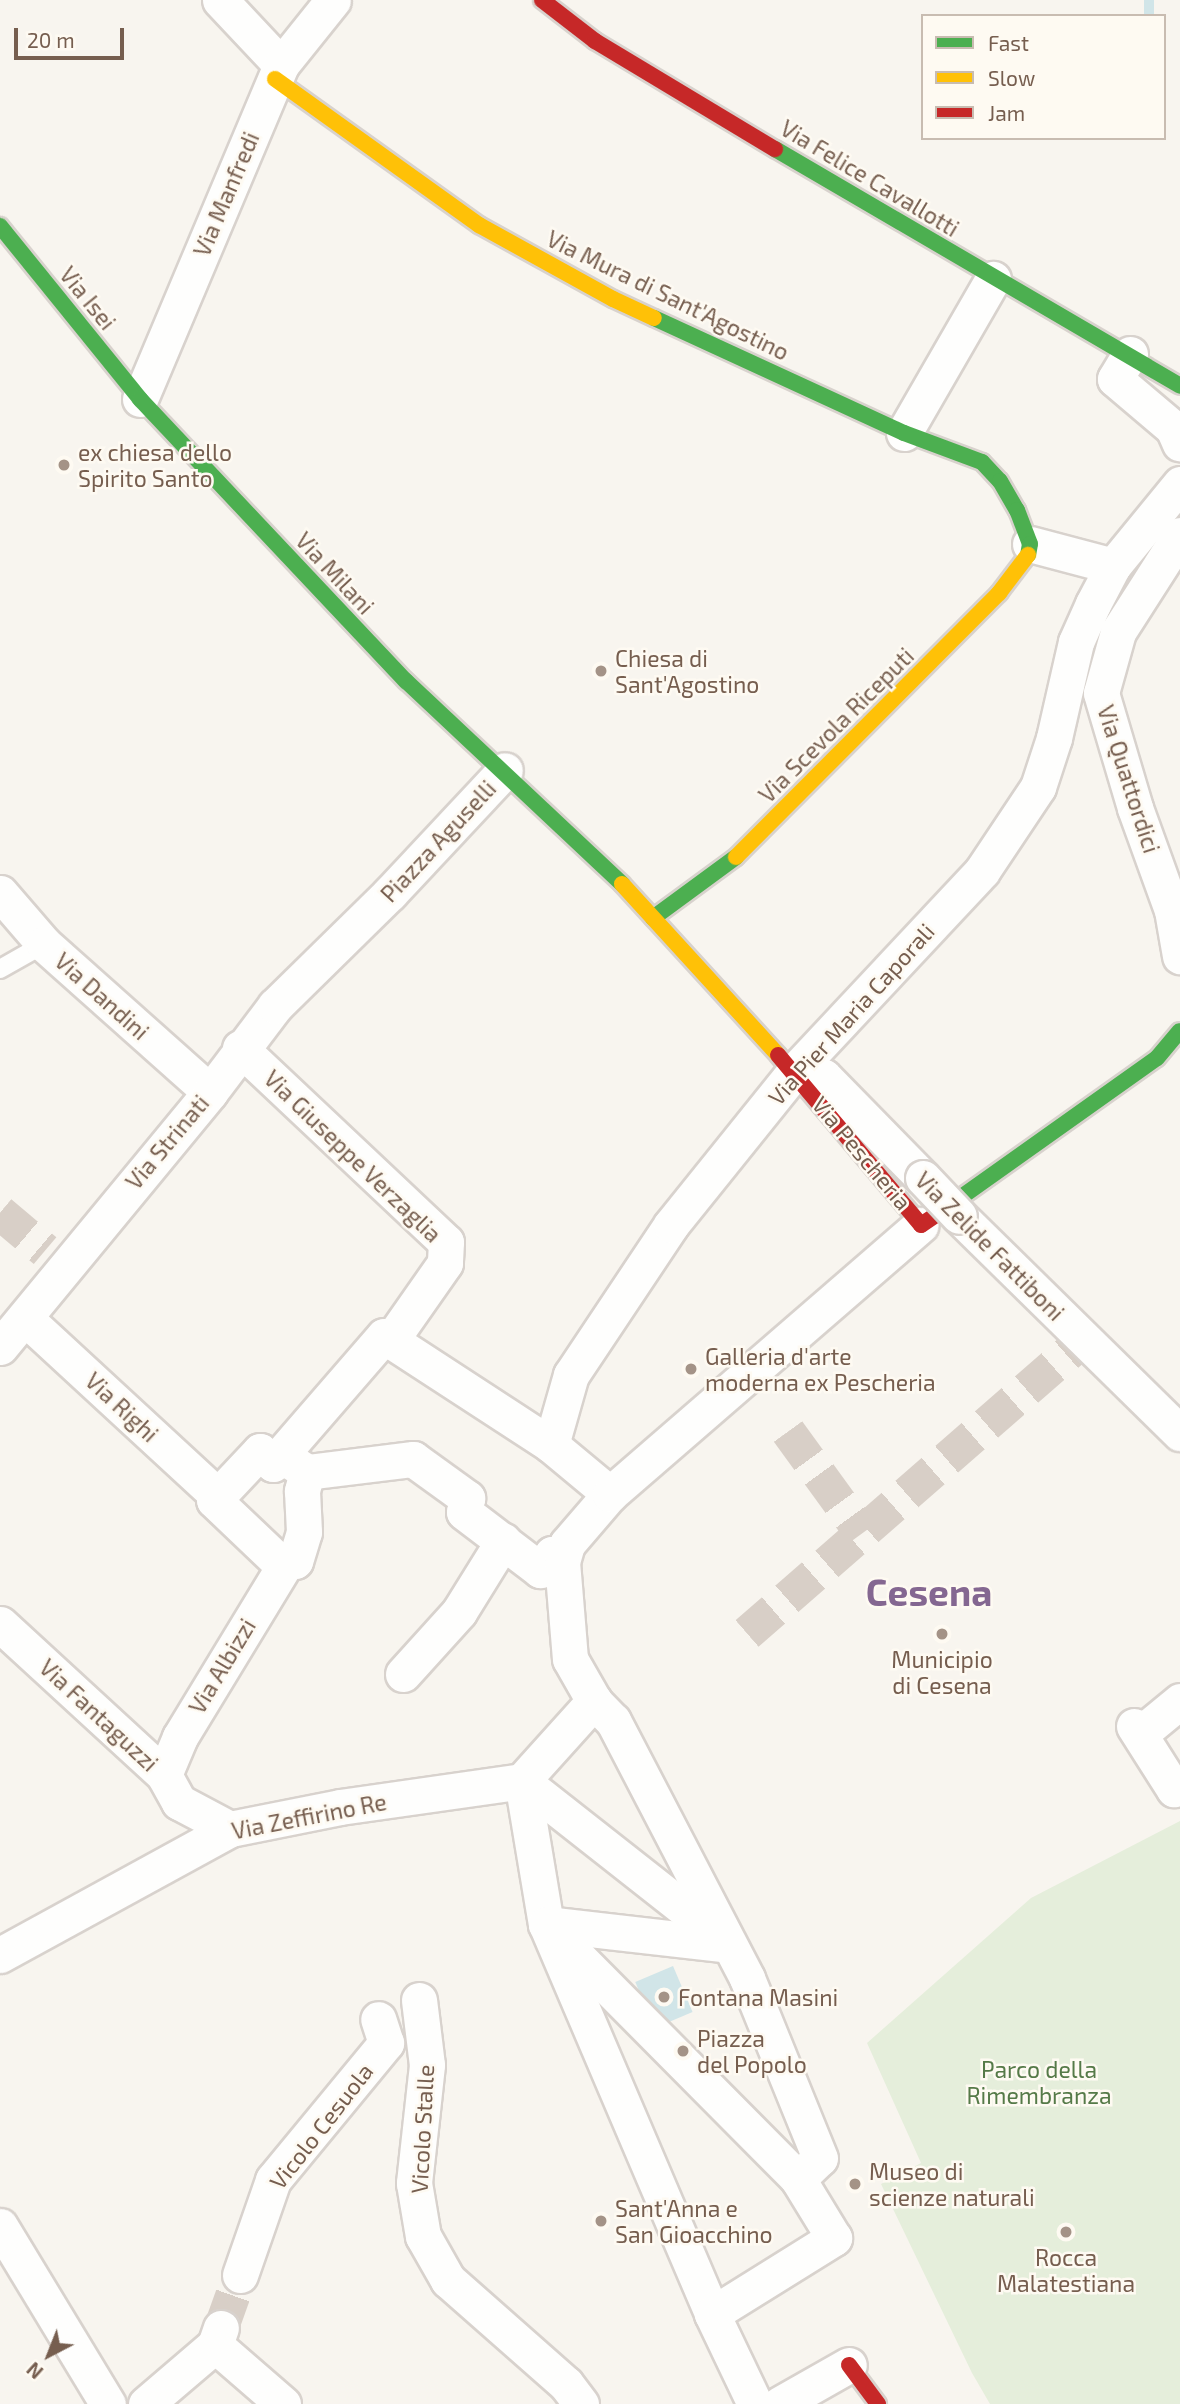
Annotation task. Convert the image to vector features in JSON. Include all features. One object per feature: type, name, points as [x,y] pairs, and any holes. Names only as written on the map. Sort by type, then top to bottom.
[{"type":"street","points":[[220,0],[278,72]]},
{"type":"street","name":"Via Manfredi","points":[[140,399],[278,72],[333,0]]},
{"type":"street","name":"Via Felice Cavallotti","points":[[542,0],[595,40],[993,279],[1130,354],[1180,386]]},
{"type":"street","name":"Via Mura di Sant'Agostino","points":[[278,72],[480,225],[613,299],[904,433],[982,463],[1000,481],[1017,510],[1030,544]]},
{"type":"street","name":"Via Isei","points":[[0,226],[140,399]]},
{"type":"street","points":[[904,433],[993,279]]},
{"type":"street","points":[[1130,354],[1115,379],[1173,428],[1180,444]]},
{"type":"street","name":"Via Milani","points":[[140,399],[406,681],[505,770]]},
{"type":"street","name":"Via Pier Maria Caporali","points":[[551,1445],[571,1375],[671,1225],[794,1072],[982,871],[1038,787],[1054,737],[1076,642],[1113,566],[1180,484]]},
{"type":"street","name":"Via Quattordici","points":[[1180,536],[1118,632],[1101,693],[1135,808],[1172,910],[1180,957]]},
{"type":"street","points":[[1030,544],[1113,566]]},
{"type":"street","name":"Via Scevola Riceputi","points":[[653,918],[729,864],[999,593],[1021,567],[1030,544]]},
{"type":"street","name":"Piazza Aguselli","points":[[340,942],[505,770],[603,864],[653,918]]},
{"type":"street","name":"Via Dandini","points":[[0,893],[44,944],[210,1092]]},
{"type":"street","name":"Via Pescheria","points":[[562,1562],[567,1544],[610,1494],[921,1225],[794,1072],[653,918]]},
{"type":"street","name":"Via Strinati","points":[[0,1347],[26,1318],[55,1258],[210,1092],[240,1048],[275,1006],[340,942]]},
{"type":"street","points":[[921,1225],[1157,1058],[1180,1031]]},
{"type":"street","name":"Via Giuseppe Verzaglia","points":[[240,1048],[446,1242],[445,1263],[391,1340]]},
{"type":"street","name":"Via Zelide Fattiboni","points":[[794,1072],[824,1077],[959,1216],[1180,1433]]},
{"type":"street","name":"Via Righi","points":[[26,1318],[218,1496],[214,1500],[278,1562],[287,1561]]},
{"type":"street","points":[[294,1463],[384,1336],[551,1445],[610,1494]]},
{"type":"street","points":[[218,1496],[260,1451],[273,1464],[413,1459],[467,1498],[464,1512],[540,1570],[552,1554],[562,1562],[570,1659],[593,1701],[613,1721],[747,1978],[820,2158],[798,2179]]},
{"type":"street","name":"Via Albizzi","points":[[163,1775],[180,1737],[287,1561],[295,1561],[304,1532],[302,1491],[294,1463]]},
{"type":"street","points":[[403,1674],[459,1612],[503,1541]]},
{"type":"street","name":"Via Fantaguzzi","points":[[0,1624],[163,1775],[178,1802],[230,1829]]},
{"type":"street","points":[[522,1781],[593,1701]]},
{"type":"street","points":[[1177,1788],[1137,1730],[1180,1701]]},
{"type":"street","points":[[522,1781],[546,1924],[712,2314],[754,2404]]},
{"type":"street","points":[[522,1781],[729,1945]]},
{"type":"street","name":"Via Zeffirino Re","points":[[0,1955],[230,1829],[340,1807],[522,1781]]},
{"type":"street","points":[[546,1924],[729,1945]]},
{"type":"street","points":[[546,1924],[798,2179],[834,2238],[712,2314]]},
{"type":"street","name":"Vicolo Stalle","points":[[419,2000],[427,2065],[414,2183],[424,2236],[447,2280],[566,2384],[581,2404]]},
{"type":"street","name":"Vicolo Cesuola","points":[[240,2275],[273,2180],[386,2043],[378,2019]]},
{"type":"street","points":[[5,2245],[108,2404]]},
{"type":"street","points":[[146,2404],[218,2337],[283,2404]]},
{"type":"street","points":[[780,2404],[849,2365],[878,2404]]},
{"type":"lane","points":[[0,969],[44,944]]},
{"type":"green space","name":"Parco della Rimembranza","points":[[1180,1821],[1180,2404],[990,2404],[972,2373],[881,2184],[921,2163],[867,2043],[1031,1898]]},
{"type":"shaded area","name":"Fontana Masini","points":[[673,1966],[693,2012],[655,2028],[635,1982]]},
{"type":"waterway","points":[[1149,0],[1149,14]]},
{"type":"tunnel","points":[[0,1212],[45,1250]]},
{"type":"tunnel","points":[[747,1633],[1083,1340]]},
{"type":"tunnel","points":[[788,1431],[862,1533]]},
{"type":"tunnel","points":[[221,2328],[240,2275]]},
{"type":"traffic: fast","points":[[775,149],[1180,386]]},
{"type":"traffic: fast","points":[[0,226],[140,399],[406,681],[622,884]]},
{"type":"traffic: fast","points":[[654,318],[904,433],[982,462],[1000,481],[1017,510],[1030,544],[1028,555]]},
{"type":"traffic: fast","points":[[653,918],[736,857]]},
{"type":"traffic: fast","points":[[943,1210],[1157,1058],[1180,1031]]},
{"type":"traffic: slow","points":[[275,79],[479,225],[613,299],[654,318]]},
{"type":"traffic: slow","points":[[736,857],[999,593],[1028,555]]},
{"type":"traffic: slow","points":[[622,884],[778,1055]]},
{"type":"traffic: jam","points":[[542,0],[595,41],[775,149]]},
{"type":"traffic: jam","points":[[778,1055],[921,1225],[943,1210]]},
{"type":"traffic: jam","points":[[849,2365],[878,2404]]},
{"type":"place","name":"ex chiesa dello Spirito Santo","points":[[64,465]]},
{"type":"place","name":"Chiesa di Sant'Agostino","points":[[601,671]]},
{"type":"place","name":"Galleria d'arte moderna ex Pescheria","points":[[691,1369]]},
{"type":"place","name":"Municipio di Cesena","points":[[942,1634]]},
{"type":"place","name":"Fontana Masini","points":[[664,1997]]},
{"type":"place","name":"Piazza del Popolo","points":[[683,2051]]},
{"type":"place","name":"Museo di scienze naturali","points":[[855,2184]]},
{"type":"place","name":"Sant'Anna e San Gioacchino","points":[[601,2221]]},
{"type":"place","name":"Rocca Malatestiana","points":[[1066,2232]]},
{"type":"district","name":"Cesena","points":[[929,1591]]}]
